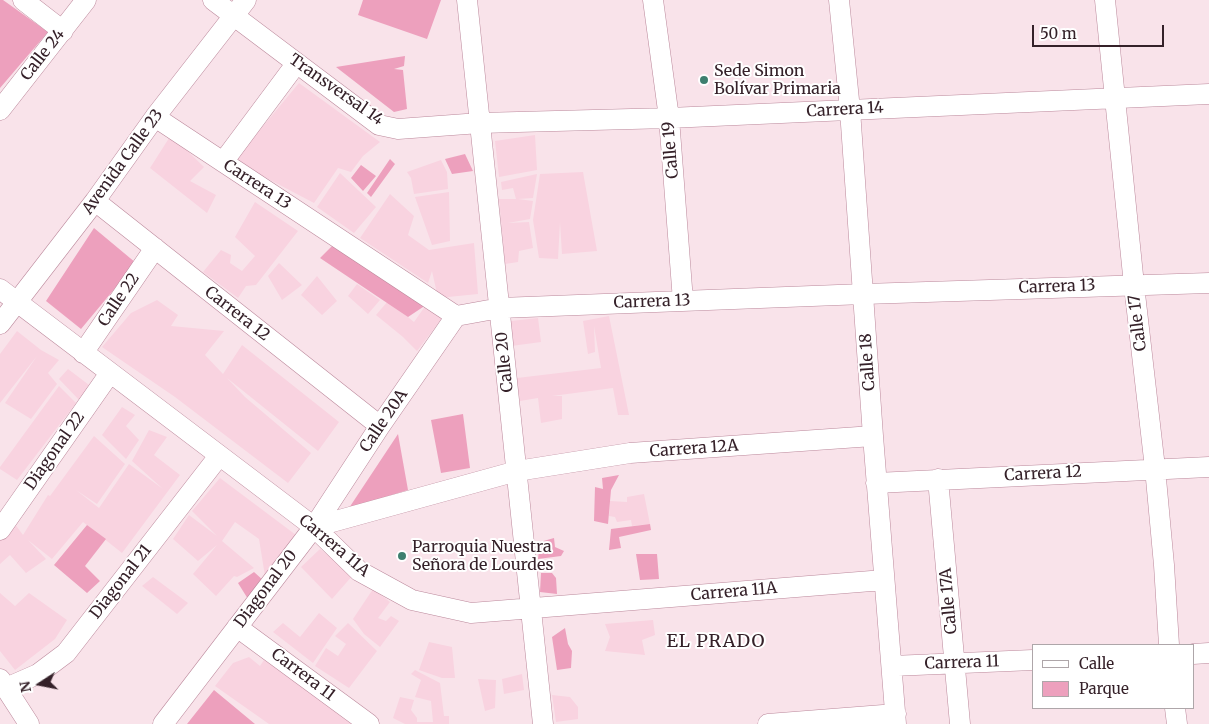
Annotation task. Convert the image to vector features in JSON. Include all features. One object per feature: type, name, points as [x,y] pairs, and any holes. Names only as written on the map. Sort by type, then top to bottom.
[{"type":"street","points":[[23,0],[63,31]]},
{"type":"street","name":"Calle 24","points":[[0,110],[86,0]]},
{"type":"street","points":[[213,0],[240,8]]},
{"type":"street","name":"Calle 20","points":[[467,0],[543,724]]},
{"type":"street","name":"Calle 19","points":[[653,0],[669,118],[683,300]]},
{"type":"street","name":"Calle 18","points":[[839,0],[850,110],[876,483],[896,719]]},
{"type":"street","name":"Calle 17","points":[[1106,0],[1134,285],[1155,468],[1169,644]]},
{"type":"street","name":"Transversal 14","points":[[240,8],[296,64],[379,125],[398,128],[480,123]]},
{"type":"street","name":"Avenida Calle 23","points":[[0,324],[95,201],[155,117],[240,8]]},
{"type":"street","points":[[223,162],[296,64]]},
{"type":"street","name":"Carrera 14","points":[[480,123],[669,118],[1209,94]]},
{"type":"street","name":"Carrera 13","points":[[155,117],[456,316],[500,308],[683,300],[1209,283]]},
{"type":"street","name":"Carrera 12","points":[[95,201],[380,426]]},
{"type":"street","name":"Calle 22","points":[[84,352],[155,248]]},
{"type":"street","name":"Carrera 11A","points":[[0,289],[314,527],[359,571],[412,600],[471,613],[884,580]]},
{"type":"street","name":"Calle 20A","points":[[314,527],[380,426],[456,316]]},
{"type":"street","name":"Diagonal 22","points":[[0,530],[110,372]]},
{"type":"street","name":"Carrera 12A","points":[[517,471],[630,453],[873,436]]},
{"type":"street","name":"Diagonal 21","points":[[3,683],[38,674],[66,653],[220,456]]},
{"type":"street","name":"Carrera 12","points":[[876,483],[1209,466]]},
{"type":"street","points":[[314,527],[517,471]]},
{"type":"street","name":"Calle 17A","points":[[938,479],[960,724]]},
{"type":"street","name":"Diagonal 20","points":[[163,724],[314,527]]},
{"type":"street","name":"Carrera 11","points":[[238,627],[369,724]]},
{"type":"street","points":[[1194,654],[1209,653]]},
{"type":"street","name":"Carrera 11","points":[[892,666],[1032,660]]},
{"type":"street","points":[[3,683],[29,724]]},
{"type":"street","points":[[1176,709],[1177,724]]},
{"type":"street","points":[[768,724],[896,719]]},
{"type":"shaded area","points":[[299,83],[380,142],[363,156],[351,172],[338,168],[314,203],[234,161]]},
{"type":"shaded area","points":[[171,135],[204,167],[190,181],[216,195],[207,213],[150,168]]},
{"type":"shaded area","points":[[535,135],[537,170],[499,177],[495,141]]},
{"type":"shaded area","points":[[441,160],[447,172],[448,189],[414,194],[411,178],[407,172]]},
{"type":"shaded area","points":[[583,172],[597,251],[562,254],[560,222],[558,259],[539,258],[533,220],[540,174]]},
{"type":"shaded area","points":[[340,173],[376,207],[354,233],[317,207]]},
{"type":"shaded area","points":[[537,174],[533,198],[518,199],[533,201],[530,219],[508,223],[529,222],[533,248],[519,251],[518,262],[505,264],[499,199],[516,199],[513,188],[502,190],[501,182]]},
{"type":"shaded area","points":[[449,192],[450,241],[432,245],[415,197]]},
{"type":"shaded area","points":[[390,194],[414,216],[408,235],[429,250],[474,243],[478,294],[438,298],[432,271],[428,283],[360,238]]},
{"type":"shaded area","points":[[255,202],[298,231],[256,285],[246,286],[238,298],[203,272],[221,250],[231,255],[230,263],[242,271],[255,256],[235,237]]},
{"type":"shaded area","points":[[279,263],[302,285],[282,300],[268,276]]},
{"type":"shaded area","points":[[317,276],[337,301],[322,315],[301,295]]},
{"type":"shaded area","points":[[357,284],[380,300],[368,314],[348,296]]},
{"type":"shaded area","points":[[157,300],[178,315],[171,326],[224,331],[205,355],[223,374],[242,345],[339,422],[318,451],[227,378],[245,397],[311,453],[288,483],[175,397],[102,347],[131,313]]},
{"type":"shaded area","points":[[388,301],[414,322],[426,305],[443,317],[417,351],[376,315]]},
{"type":"shaded area","points":[[609,316],[629,415],[618,415],[613,388],[552,396],[562,396],[562,419],[541,423],[538,398],[520,401],[517,378],[601,368],[594,326],[595,352],[588,354],[583,321]]},
{"type":"shaded area","points":[[538,318],[541,342],[511,346],[511,321]]},
{"type":"shaded area","points":[[17,331],[41,350],[59,360],[48,373],[57,384],[31,419],[5,403],[37,356],[0,403],[0,354]]},
{"type":"shaded area","points":[[68,369],[93,388],[81,402],[59,379]]},
{"type":"shaded area","points":[[59,386],[76,403],[17,480],[0,469],[0,467]]},
{"type":"shaded area","points":[[122,407],[135,415],[126,426],[139,440],[126,459],[102,435]]},
{"type":"shaded area","points":[[149,430],[167,437],[154,455],[180,475],[122,553],[83,522],[52,559],[28,540],[46,559],[26,573],[10,555],[0,564],[0,528],[9,516],[23,535],[48,495],[50,496],[94,436],[125,464],[97,504],[76,490],[99,508],[129,464],[163,489],[132,461]]},
{"type":"shaded area","points":[[220,478],[296,535],[265,576],[259,539],[235,522],[222,541],[254,568],[237,577],[234,576],[216,596],[193,574],[217,545],[198,561],[173,539],[189,515],[217,536],[192,511]]},
{"type":"shaded area","points":[[644,494],[650,524],[632,526],[631,520],[617,522],[615,517],[609,516],[610,501],[627,502],[627,497]]},
{"type":"shaded area","points":[[320,549],[353,575],[332,599],[301,567]]},
{"type":"shaded area","points":[[153,577],[188,603],[177,614],[142,586]]},
{"type":"shaded area","points":[[373,589],[390,602],[378,618],[386,621],[391,616],[399,621],[380,647],[364,634],[353,619]]},
{"type":"shaded area","points":[[0,593],[15,606],[29,593],[67,620],[55,639],[15,670],[0,651]]},
{"type":"shaded area","points":[[319,613],[337,628],[313,663],[273,632],[283,623],[300,637]]},
{"type":"shaded area","points":[[653,620],[655,635],[642,640],[645,655],[605,651],[610,637],[605,624]]},
{"type":"shaded area","points":[[348,623],[377,651],[349,688],[315,666],[326,648],[338,656],[346,644],[335,636]]},
{"type":"shaded area","points":[[429,642],[452,647],[455,678],[442,678],[419,670]]},
{"type":"shaded area","points":[[249,657],[260,666],[264,660],[355,724],[269,724],[215,686],[233,663]]},
{"type":"shaded area","points":[[415,670],[440,683],[444,716],[449,716],[449,724],[405,724],[393,718],[400,697],[414,700],[411,710],[417,718],[417,722],[433,722],[431,701],[415,697],[421,680],[411,674]]},
{"type":"shaded area","points":[[522,674],[524,690],[504,694],[502,679]]},
{"type":"shaded area","points":[[478,679],[496,680],[495,708],[485,711]]},
{"type":"shaded area","points":[[552,695],[570,697],[578,707],[578,719],[556,722]]},
{"type":"green space","points":[[0,0],[3,0],[48,32],[0,88]]},
{"type":"green space","points":[[363,0],[441,0],[427,39],[358,15]]},
{"type":"green space","points":[[405,56],[404,66],[394,69],[403,70],[407,109],[394,112],[336,67]]},
{"type":"green space","points":[[465,154],[473,171],[452,174],[445,159]]},
{"type":"green space","points":[[390,159],[395,164],[371,197],[367,193]]},
{"type":"green space","points":[[361,165],[376,176],[363,191],[351,178]]},
{"type":"green space","points":[[94,228],[136,263],[81,329],[46,301]]},
{"type":"green space","points":[[334,244],[426,305],[408,317],[320,258]]},
{"type":"green space","points":[[463,414],[470,468],[441,473],[431,420]]},
{"type":"green space","points":[[398,434],[408,490],[349,508]]},
{"type":"green space","points":[[619,475],[611,490],[608,524],[594,521],[595,487],[603,489],[602,478]]},
{"type":"green space","points":[[650,524],[651,530],[619,537],[621,548],[609,550],[611,529]]},
{"type":"green space","points":[[87,525],[106,539],[85,566],[100,581],[87,593],[54,565]]},
{"type":"green space","points":[[554,538],[555,547],[564,551],[561,556],[538,559],[540,542]]},
{"type":"green space","points":[[636,554],[657,554],[659,579],[640,580]]},
{"type":"green space","points":[[254,572],[264,581],[248,599],[238,583]]},
{"type":"green space","points":[[541,573],[552,573],[556,578],[557,594],[540,592]]},
{"type":"green space","points":[[565,628],[568,644],[572,651],[571,668],[557,670],[552,637]]},
{"type":"green space","points":[[214,690],[255,724],[187,724]]},
{"type":"place","name":"Sede Simon Bolívar Primaria","points":[[704,80]]},
{"type":"place","name":"Parroquia Nuestra Señora de Lourdes","points":[[402,556]]},
{"type":"district","name":"EL PRADO","points":[[716,642]]}]
